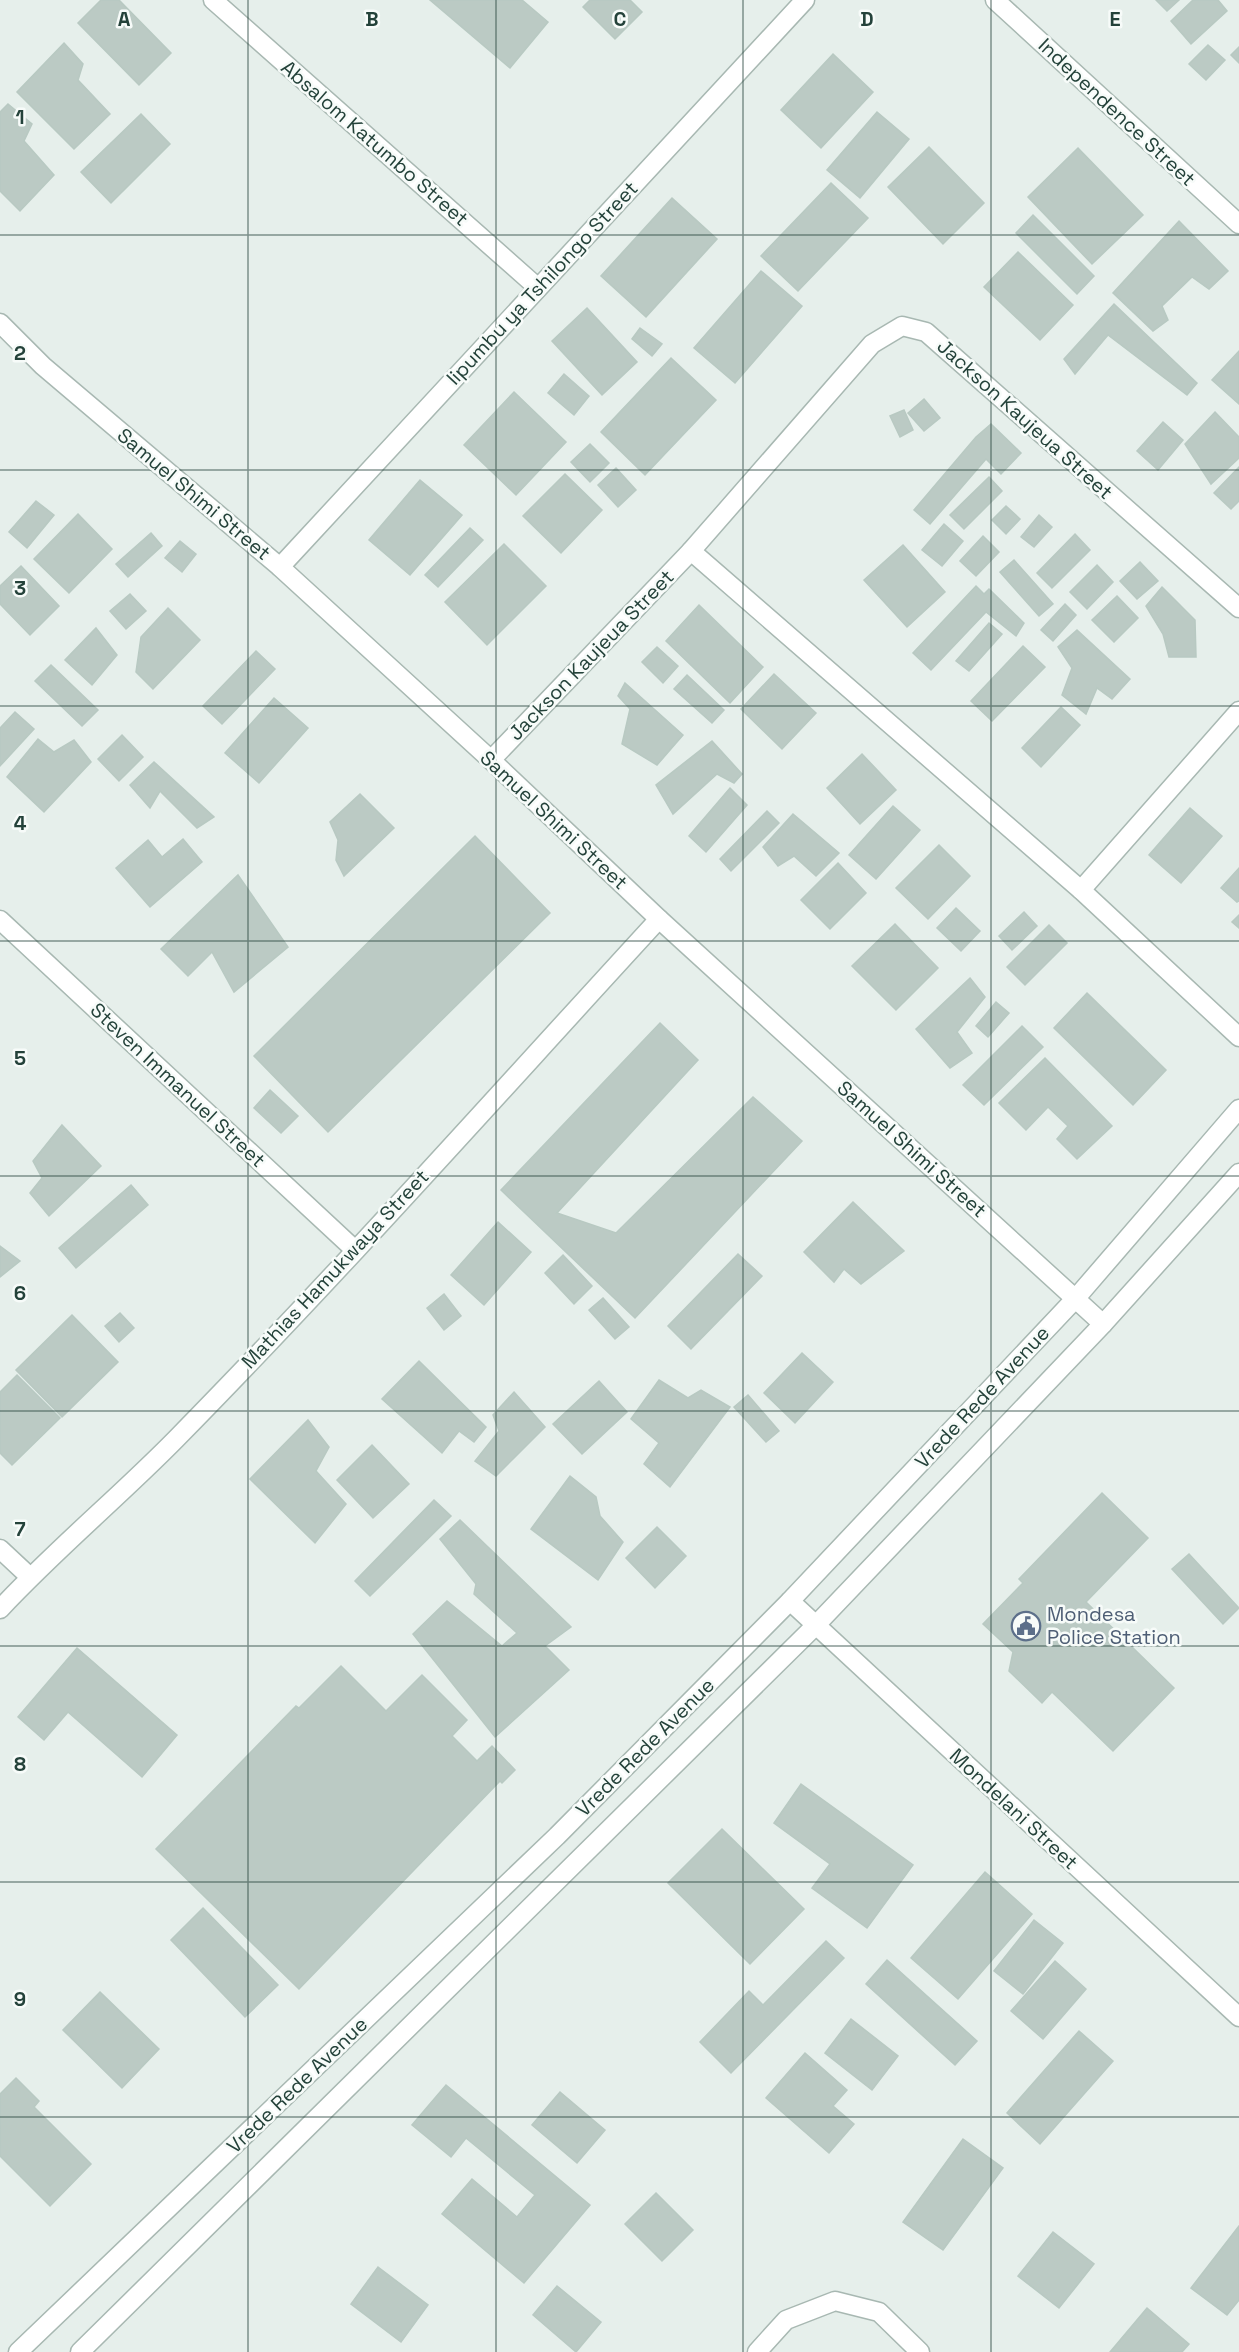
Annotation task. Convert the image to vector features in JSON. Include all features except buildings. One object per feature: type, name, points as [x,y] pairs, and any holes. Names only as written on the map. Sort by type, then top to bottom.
[{"type":"street","name":"Absalom Katumbo Street","points":[[213,0],[537,287]]},
{"type":"street","name":"Iipumbu ya Tshilongo Street","points":[[280,567],[805,0]]},
{"type":"street","name":"Independence Street","points":[[995,0],[1239,224]]},
{"type":"street","name":"Samuel Shimi Street","points":[[0,323],[43,366],[280,567],[1103,1324]]},
{"type":"street","name":"Jackson Kaujeua Street","points":[[491,760],[691,551],[872,344],[902,326],[926,332],[1239,609]]},
{"type":"street","points":[[691,551],[1081,890],[1239,1037]]},
{"type":"street","points":[[1081,890],[1239,711]]},
{"type":"street","name":"Mathias Hamukwaya Street","points":[[0,1609],[30,1577],[175,1440],[355,1250],[659,918]]},
{"type":"street","name":"Steven Immanuel Street","points":[[0,920],[355,1250]]},
{"type":"street","name":"Vrede Rede Avenue","points":[[18,2352],[557,1836],[790,1601],[1076,1298],[1239,1109]]},
{"type":"street","name":"Vrede Rede Avenue","points":[[80,2352],[815,1626],[1103,1324],[1239,1173]]},
{"type":"street","points":[[0,1549],[30,1577]]},
{"type":"street","name":"Mondelani Street","points":[[790,1601],[1239,2017]]},
{"type":"street","points":[[757,2352],[786,2320],[835,2301],[879,2312],[920,2352]]},
{"type":"place","name":"Mondesa Police Station","points":[[1026,1626]]}]
